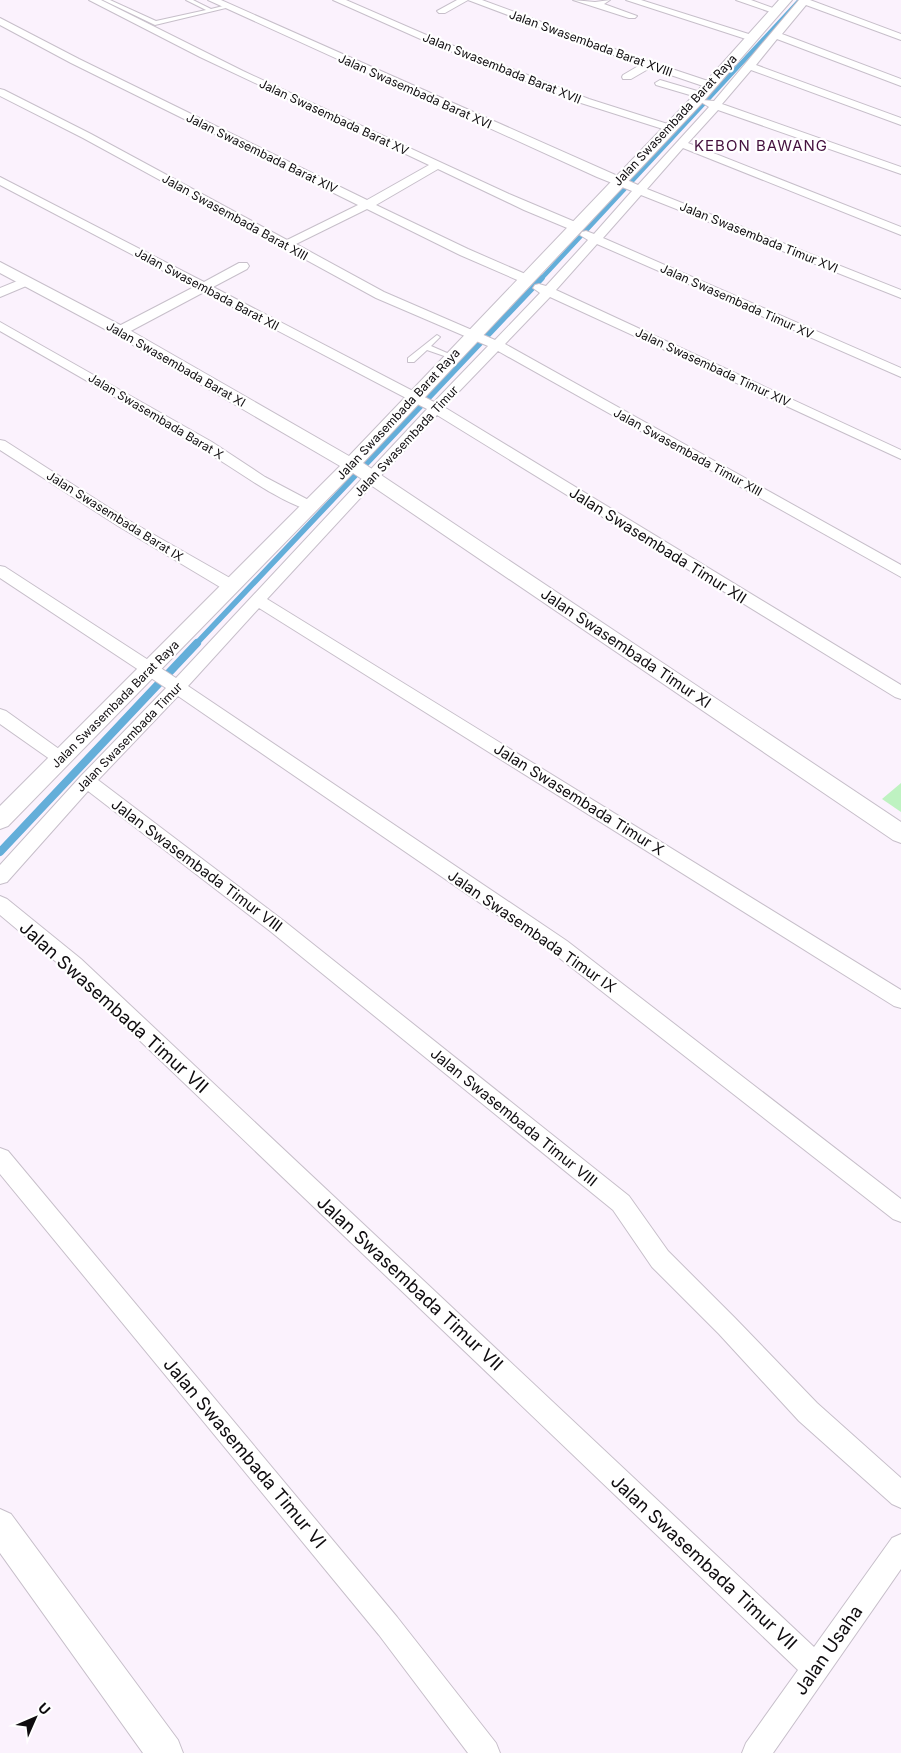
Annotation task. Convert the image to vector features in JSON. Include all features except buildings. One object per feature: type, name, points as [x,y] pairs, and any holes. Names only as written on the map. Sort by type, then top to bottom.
[{"type":"street","name":"Jalan Swasembada Barat XV","points":[[94,0],[192,50],[575,230]]},
{"type":"street","name":"Jalan Swasembada Barat XVII","points":[[338,0],[428,39],[593,104],[670,128]]},
{"type":"street","points":[[442,11],[464,0]]},
{"type":"street","name":"Jalan Swasembada Barat XVIII","points":[[473,0],[648,64],[705,98]]},
{"type":"street","points":[[578,0],[600,2],[632,16]]},
{"type":"street","points":[[632,0],[752,38]]},
{"type":"street","points":[[741,0],[793,3],[901,37]]},
{"type":"street","name":"Jalan Swasembada Barat Raya","points":[[0,820],[60,758],[152,672],[231,586],[311,507],[362,470],[416,398],[452,357],[476,336],[670,128],[705,98],[752,38],[793,3]]},
{"type":"street","name":"Jalan Swasembada Timur","points":[[0,877],[87,780],[256,600],[362,470],[434,407],[547,290],[596,238],[638,189],[682,144],[705,98],[750,66],[776,35],[793,3]]},
{"type":"street","name":"Jalan Swasembada Barat XVI","points":[[211,5],[227,7],[620,182]]},
{"type":"street","name":"Jalan Swasembada Barat XIV","points":[[0,21],[84,66],[526,281]]},
{"type":"street","points":[[776,35],[901,83]]},
{"type":"street","points":[[627,76],[648,64]]},
{"type":"street","points":[[750,66],[901,122]]},
{"type":"street","points":[[660,83],[901,171]]},
{"type":"street","name":"Jalan Swasembada Barat XIII","points":[[0,92],[87,136],[284,245],[394,302],[476,336]]},
{"type":"street","points":[[682,144],[901,232]]},
{"type":"street","points":[[284,245],[367,205],[437,165]]},
{"type":"street","name":"Jalan Swasembada Barat XII","points":[[0,180],[416,398]]},
{"type":"street","name":"Jalan Swasembada Timur XVI","points":[[620,182],[901,294]]},
{"type":"street","name":"Jalan Swasembada Timur XV","points":[[575,230],[901,373]]},
{"type":"street","points":[[120,331],[243,266]]},
{"type":"street","name":"Jalan Swasembada Barat XI","points":[[0,267],[120,331],[362,470]]},
{"type":"street","points":[[0,293],[27,281]]},
{"type":"street","name":"Jalan Swasembada Timur XIV","points":[[526,281],[901,455]]},
{"type":"street","name":"Jalan Swasembada Barat X","points":[[0,326],[198,440],[260,480],[311,507]]},
{"type":"street","name":"Jalan Swasembada Timur XIII","points":[[476,336],[495,344],[901,572]]},
{"type":"street","name":"Jalan Swasembada Timur XII","points":[[416,398],[434,407],[901,693]]},
{"type":"street","name":"Jalan Swasembada Barat IX","points":[[0,444],[123,523],[231,586]]},
{"type":"street","name":"Jalan Swasembada Timur XI","points":[[362,470],[901,834]]},
{"type":"street","name":"Jalan Swasembada Timur IX","points":[[0,571],[175,686],[560,947],[901,1212]]},
{"type":"street","name":"Jalan Swasembada Timur X","points":[[256,600],[290,619],[901,1000]]},
{"type":"street","points":[[0,715],[60,758]]},
{"type":"street","name":"Jalan Swasembada Timur VIII","points":[[87,780],[277,926],[621,1203],[660,1259],[727,1326],[808,1412],[901,1495]]},
{"type":"street","name":"Jalan Swasembada Timur VII","points":[[0,904],[74,965],[816,1668]]},
{"type":"street","name":"Jalan Swasembada Timur VI","points":[[0,1158],[388,1626],[486,1753]]},
{"type":"street","points":[[0,1525],[165,1753]]},
{"type":"street","name":"Jalan Usaha","points":[[756,1753],[901,1547]]},
{"type":"lane","points":[[106,0],[155,24],[211,5]]},
{"type":"lane","points":[[189,0],[211,5]]},
{"type":"lane","points":[[412,360],[436,337]]},
{"type":"lane","points":[[426,347],[452,357]]},
{"type":"green space","points":[[901,783],[901,812],[882,799]]},
{"type":"waterway","points":[[541,279],[800,0]]},
{"type":"waterway","points":[[196,644],[542,278]]},
{"type":"waterway","points":[[0,852],[197,643]]},
{"type":"district","name":"KEBON BAWANG","points":[[761,145]]}]
